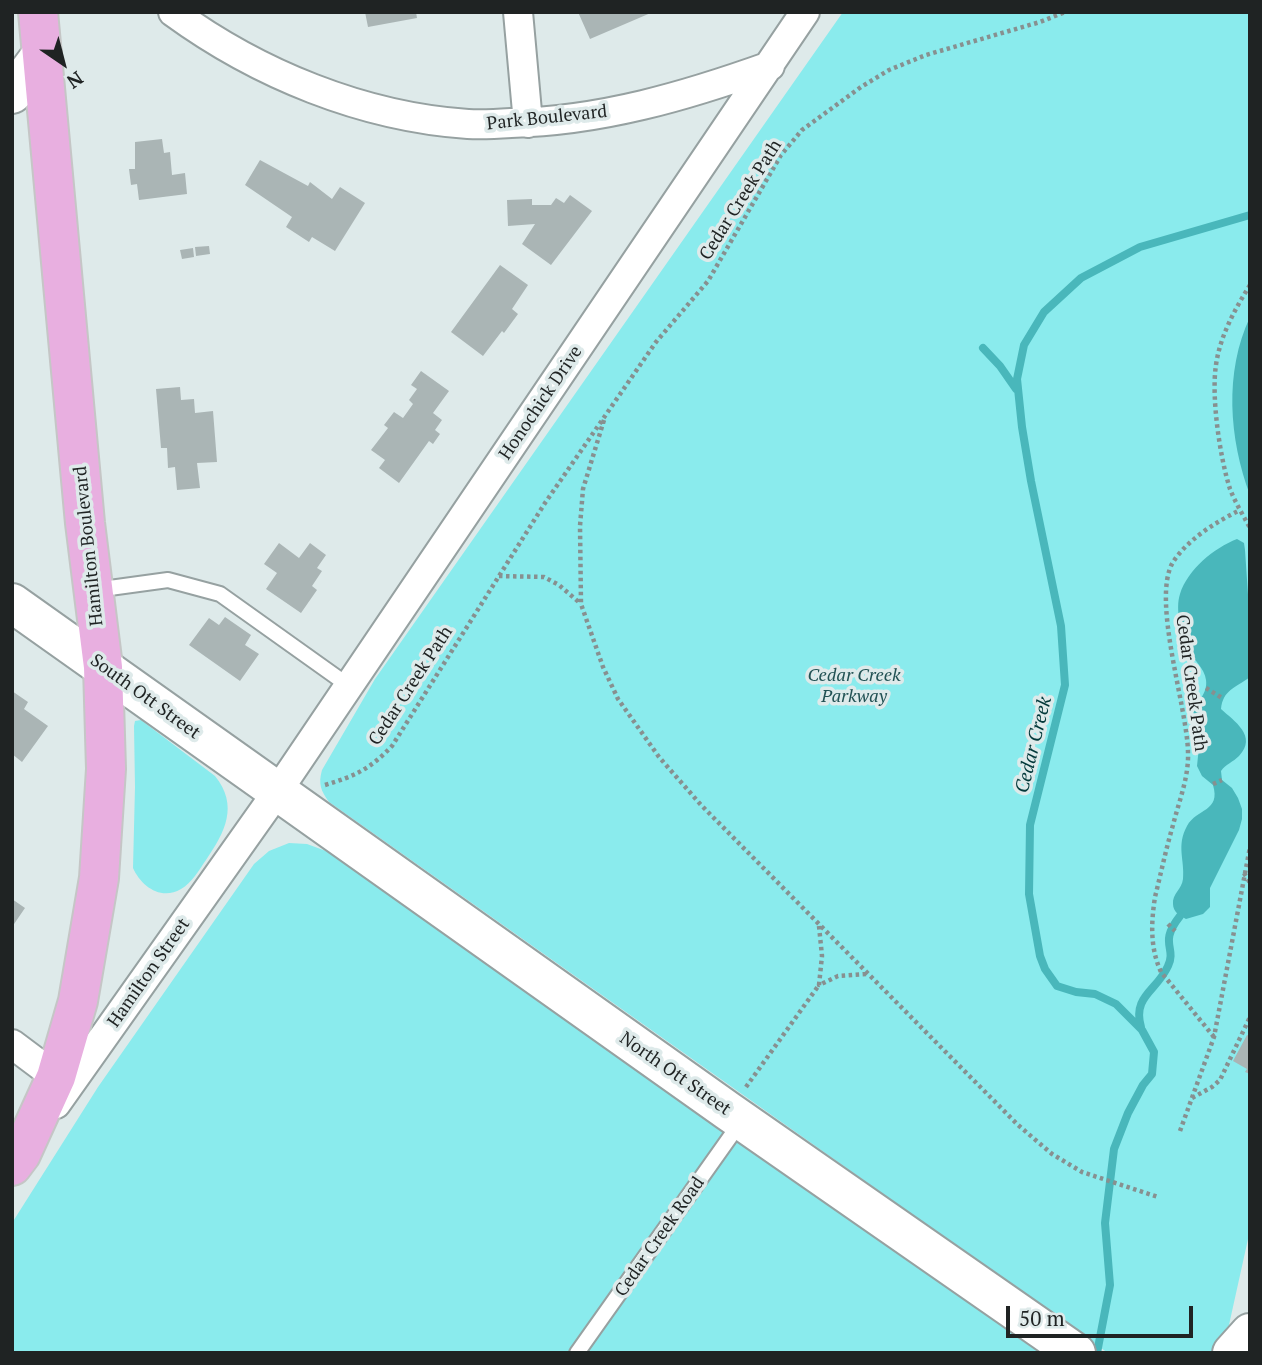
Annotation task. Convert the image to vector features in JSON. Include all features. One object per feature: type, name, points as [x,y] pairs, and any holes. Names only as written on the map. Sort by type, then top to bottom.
[{"type":"main road","name":"Hamilton Boulevard","points":[[38,12],[85,523],[103,667],[106,769],[99,878],[78,1001],[56,1077]]},
{"type":"main road","name":"Hamilton Street","points":[[17,1160],[56,1077]]},
{"type":"street","name":"Park Boulevard","points":[[173,12],[198,30],[252,61],[309,87],[408,116],[469,125],[578,118],[651,104],[699,91],[770,65]]},
{"type":"street","points":[[518,12],[528,123]]},
{"type":"street","name":"Honochick Drive","points":[[277,792],[805,12]]},
{"type":"street","points":[[12,94],[42,54]]},
{"type":"street","name":"South Ott Street","points":[[12,603],[277,792]]},
{"type":"street","name":"North Ott Street","points":[[277,792],[743,1105],[1033,1324],[1076,1353]]},
{"type":"street","name":"Hamilton Street","points":[[17,1160],[277,792]]},
{"type":"street","points":[[12,1044],[56,1077]]},
{"type":"street","points":[[1232,1353],[1250,1333]]},
{"type":"street","points":[[1249,1353],[1250,1346]]},
{"type":"lane","points":[[93,590],[168,580],[220,594],[349,686]]},
{"type":"lane","name":"Cedar Creek Road","points":[[578,1353],[743,1105]]},
{"type":"path","name":"Cedar Creek Path","points":[[325,785],[358,775],[375,764],[392,746],[498,576],[656,342],[708,281],[775,166],[802,130],[889,70],[926,55],[1040,22],[1065,12]]},
{"type":"path","points":[[1250,285],[1231,316],[1216,365],[1216,412],[1223,462],[1231,490],[1250,528]]},
{"type":"path","name":"Cedar Creek Path","points":[[605,416],[583,489],[580,526],[581,604],[603,667],[618,699],[659,757],[819,925],[1018,1125],[1052,1154],[1082,1171],[1158,1197]]},
{"type":"path","name":"Cedar Creek Path","points":[[1214,1037],[1161,972],[1152,940],[1152,915],[1186,777],[1188,752],[1166,594],[1168,575],[1173,562],[1218,521],[1240,510]]},
{"type":"path","points":[[498,576],[544,577],[559,585],[581,604]]},
{"type":"path","points":[[1206,688],[1222,698]]},
{"type":"path","points":[[1213,785],[1222,779]]},
{"type":"path","points":[[1181,1131],[1214,1037],[1250,847]]},
{"type":"path","points":[[1244,872],[1250,883]]},
{"type":"path","points":[[1168,923],[1175,931]]},
{"type":"path","points":[[743,1105],[819,985],[822,956],[819,925]]},
{"type":"path","points":[[819,985],[838,976],[867,974]]},
{"type":"path","points":[[1192,1098],[1220,1080],[1250,1017]]},
{"type":"green space","name":"Cedar Creek Parkway","points":[[843,12],[1250,12],[1250,1230],[1225,1343],[1219,1353],[1108,1353],[329,802],[321,787],[322,770],[375,679]]},
{"type":"green space","points":[[141,720],[215,776],[222,787],[228,808],[224,829],[206,860],[192,880],[174,892],[152,890],[141,881],[133,868],[134,726],[135,721]]},
{"type":"green space","points":[[289,843],[307,844],[326,851],[1040,1353],[12,1353],[12,1223],[98,1087],[254,864],[269,851]]},
{"type":"shaded area","points":[[1250,317],[1250,495],[1237,451],[1232,406],[1236,360]]},
{"type":"shaded area","points":[[1237,539],[1244,543],[1245,550],[1250,677],[1227,693],[1221,709],[1242,730],[1246,742],[1239,756],[1221,771],[1222,780],[1232,788],[1238,798],[1242,819],[1210,888],[1210,907],[1203,914],[1186,919],[1173,907],[1174,897],[1183,879],[1182,840],[1191,820],[1211,805],[1215,794],[1213,785],[1202,776],[1197,766],[1200,737],[1193,715],[1205,690],[1206,680],[1185,641],[1178,607],[1180,594],[1195,568],[1211,554]]},
{"type":"building","points":[[365,12],[416,12],[417,18],[368,27]]},
{"type":"building","points":[[578,12],[653,12],[590,39]]},
{"type":"building","points":[[162,139],[164,153],[170,152],[172,175],[185,173],[187,194],[139,200],[137,184],[131,185],[129,169],[135,169],[135,142]]},
{"type":"building","points":[[260,160],[308,186],[310,182],[332,199],[340,187],[365,203],[335,251],[312,237],[309,242],[286,227],[292,217],[245,185]]},
{"type":"building","points":[[570,195],[592,211],[551,265],[522,244],[535,224],[508,226],[507,200],[532,199],[532,205],[551,205],[556,198],[564,203]]},
{"type":"building","points":[[209,246],[210,254],[196,256],[195,247]]},
{"type":"building","points":[[193,248],[194,257],[182,259],[180,250]]},
{"type":"building","points":[[500,265],[528,285],[512,309],[518,314],[483,356],[451,332]]},
{"type":"building","points":[[421,371],[449,391],[433,413],[442,420],[435,430],[440,434],[433,444],[429,441],[399,483],[379,468],[385,460],[371,450],[388,428],[384,425],[394,412],[403,418],[413,404],[409,400],[417,389],[411,385]]},
{"type":"building","points":[[180,387],[181,400],[194,399],[195,413],[213,411],[217,462],[197,463],[200,488],[177,490],[175,467],[168,468],[167,448],[161,448],[156,389]]},
{"type":"building","points":[[279,543],[299,558],[310,543],[326,555],[317,568],[322,571],[312,586],[317,590],[301,613],[266,589],[277,573],[264,564]]},
{"type":"building","points":[[225,617],[251,635],[245,645],[259,654],[240,681],[189,645],[209,618],[219,625]]},
{"type":"building","points":[[12,691],[28,702],[24,709],[48,726],[22,762],[12,754]]},
{"type":"building","points":[[12,899],[25,908],[12,927]]},
{"type":"building","points":[[1247,1035],[1250,1036],[1250,1074],[1245,1072],[1247,1069],[1233,1061]]},
{"type":"waterway","name":"Cedar Creek","points":[[1097,1353],[1110,1285],[1105,1223],[1114,1149],[1128,1113],[1152,1074],[1154,1052],[1142,1030],[1116,1004],[1095,994],[1057,986],[1040,956],[1029,894],[1030,825],[1065,685],[1061,626],[1031,481],[1017,379],[1024,345],[1044,312],[1081,278],[1140,247],[1250,215]]},
{"type":"waterway","points":[[983,348],[1016,389]]},
{"type":"waterway","points":[[1141,1027],[1140,1008],[1168,966],[1171,954],[1170,933],[1180,916]]}]
